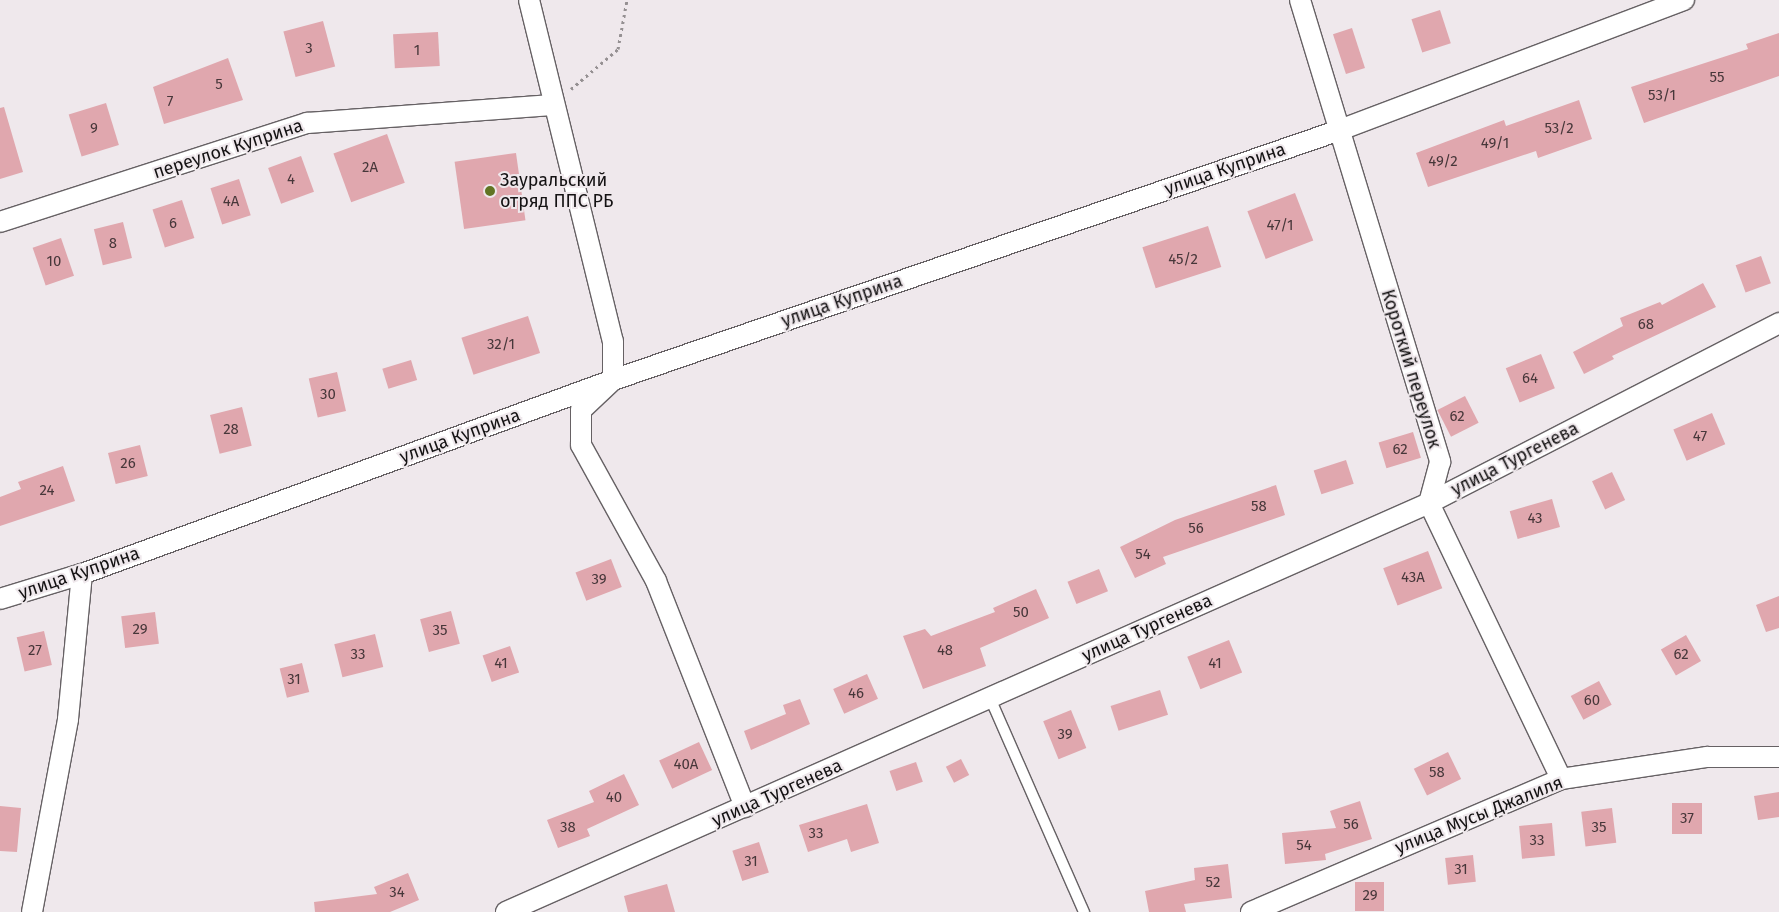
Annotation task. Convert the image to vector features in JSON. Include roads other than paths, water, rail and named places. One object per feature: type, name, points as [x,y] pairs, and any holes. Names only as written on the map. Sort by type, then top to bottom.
[{"type":"street","points":[[530,0],[552,105],[613,341],[613,380],[581,410],[581,445],[656,581],[745,807]]},
{"type":"street","name":"Короткий переулок","points":[[1300,0],[1337,130],[1440,462],[1429,503]]},
{"type":"street","name":"улица Куприна","points":[[0,599],[82,574],[613,380],[1337,130],[1684,0]]},
{"type":"street","name":"переулок Куприна","points":[[0,222],[307,122],[552,105]]},
{"type":"street","name":"улица Тургенева","points":[[506,912],[1429,503],[1779,323]]},
{"type":"street","points":[[1429,503],[1562,779]]},
{"type":"street","points":[[32,912],[68,719],[82,574]]},
{"type":"street","name":"улица Мусы Джалиля","points":[[1251,912],[1562,779],[1707,757],[1779,756]]},
{"type":"lane","points":[[990,698],[1084,912]]},
{"type":"place","name":"Зауральский отряд ППС РБ","points":[[490,191]]}]
